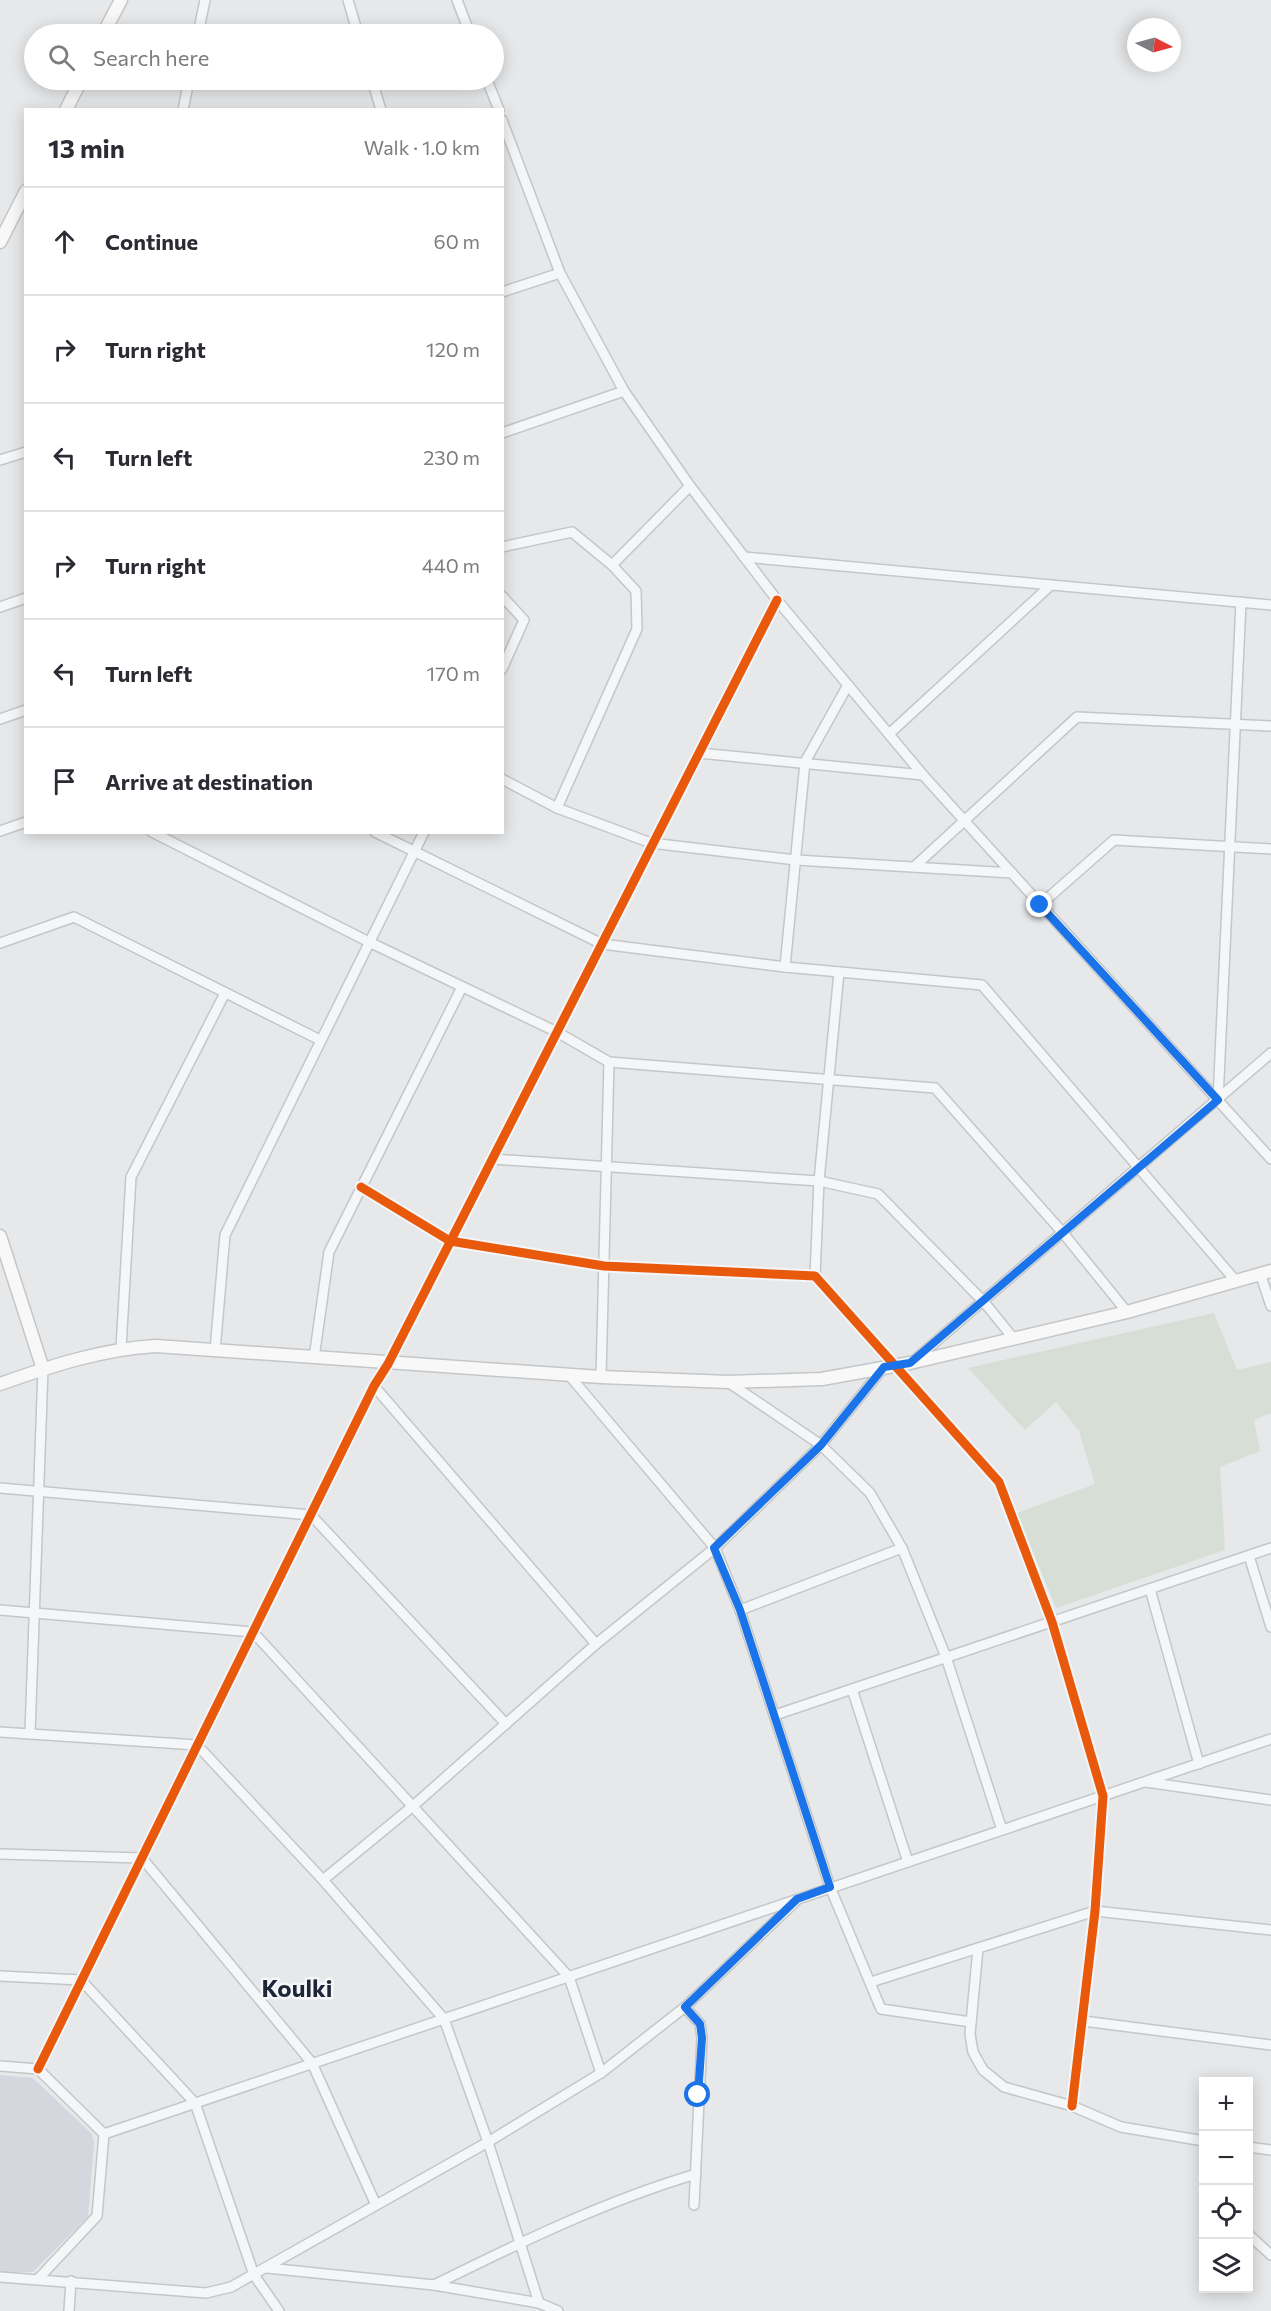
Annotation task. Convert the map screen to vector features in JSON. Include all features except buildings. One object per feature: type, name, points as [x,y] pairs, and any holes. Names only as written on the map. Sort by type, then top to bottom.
[{"type":"main road","points":[[109,24],[121,0]]},
{"type":"main road","points":[[67,108],[76,90]]},
{"type":"main road","points":[[0,242],[24,195]]},
{"type":"main road","points":[[0,1236],[5,1267],[43,1369]]},
{"type":"main road","points":[[0,1384],[43,1369],[121,1348],[156,1346],[388,1364],[601,1377],[728,1382],[822,1379],[897,1366],[1014,1340],[1127,1312],[1265,1272]]},
{"type":"street","points":[[200,24],[205,0]]},
{"type":"street","points":[[348,0],[355,24]]},
{"type":"street","points":[[457,0],[466,24]]},
{"type":"street","points":[[183,108],[187,90]]},
{"type":"street","points":[[375,90],[380,108]]},
{"type":"street","points":[[491,90],[498,108]]},
{"type":"street","points":[[504,125],[560,273],[624,391],[690,486],[777,600],[923,775],[1271,1159]]},
{"type":"street","points":[[504,291],[560,273]]},
{"type":"street","points":[[504,432],[624,391]]},
{"type":"street","points":[[0,460],[24,453]]},
{"type":"street","points":[[612,565],[690,486]]},
{"type":"street","points":[[504,547],[572,532],[612,565],[636,591],[637,628],[557,808]]},
{"type":"street","points":[[744,557],[1271,605]]},
{"type":"street","points":[[889,734],[1051,585]]},
{"type":"street","points":[[504,598],[524,620],[504,665]]},
{"type":"street","points":[[0,607],[24,599]]},
{"type":"street","points":[[38,2069],[374,1386],[388,1364],[651,843],[777,600]]},
{"type":"street","points":[[1218,1100],[1241,602]]},
{"type":"street","points":[[785,968],[805,762],[848,686]]},
{"type":"street","points":[[0,719],[24,712]]},
{"type":"street","points":[[914,867],[1077,717],[1271,726]]},
{"type":"street","points":[[699,753],[923,775]]},
{"type":"street","points":[[504,780],[557,808],[651,843],[796,860],[1012,873]]},
{"type":"street","points":[[0,831],[24,823]]},
{"type":"street","points":[[379,834],[413,853],[602,944],[785,968],[982,985],[1140,1166],[1235,1280]]},
{"type":"street","points":[[215,1351],[225,1234],[423,834]]},
{"type":"street","points":[[175,837],[369,942],[557,1032],[609,1062],[935,1088],[1063,1233],[1127,1312]]},
{"type":"street","points":[[1040,905],[1114,840],[1271,849]]},
{"type":"street","points":[[0,943],[74,917],[320,1040]]},
{"type":"street","points":[[839,972],[819,1181],[816,1276],[999,1482],[1052,1622],[1103,1796],[1095,1911],[1072,2106]]},
{"type":"street","points":[[314,1358],[329,1252],[462,987]]},
{"type":"street","points":[[121,1348],[130,1177],[225,993]]},
{"type":"street","points":[[910,1363],[984,1302],[1271,1053]]},
{"type":"street","points":[[601,1377],[609,1062]]},
{"type":"street","points":[[492,1159],[819,1181],[878,1194],[984,1302],[1014,1340]]},
{"type":"street","points":[[361,1187],[450,1241],[604,1266],[816,1276]]},
{"type":"street","points":[[1265,1272],[1271,1306]]},
{"type":"street","points":[[323,1880],[413,1806],[596,1644],[714,1548],[821,1445],[884,1367]]},
{"type":"street","points":[[30,1733],[43,1369]]},
{"type":"street","points":[[568,1374],[714,1548],[740,1610],[830,1887],[881,2009],[971,2022]]},
{"type":"street","points":[[728,1382],[821,1445],[870,1493],[902,1548],[946,1657],[1002,1830]]},
{"type":"street","points":[[374,1386],[596,1644]]},
{"type":"street","points":[[0,1488],[310,1515],[506,1724]]},
{"type":"street","points":[[740,1610],[902,1548]]},
{"type":"street","points":[[775,1714],[1271,1548]]},
{"type":"street","points":[[1249,1556],[1271,1627]]},
{"type":"street","points":[[1150,1589],[1199,1764]]},
{"type":"street","points":[[0,1610],[253,1632],[569,1977],[601,2073]]},
{"type":"street","points":[[852,1689],[908,1862]]},
{"type":"street","points":[[0,1732],[197,1745],[323,1880],[444,2019],[488,2142],[539,2303]]},
{"type":"street","points":[[104,2134],[1271,1739]]},
{"type":"street","points":[[1144,1782],[1271,1800]]},
{"type":"street","points":[[0,1854],[142,1858],[312,2063],[376,2205]]},
{"type":"street","points":[[0,2277],[206,2293],[231,2287],[488,2142],[601,2073],[685,2007],[797,1899]]},
{"type":"street","points":[[871,1982],[1095,1911],[1271,1929]]},
{"type":"street","points":[[978,1948],[971,2022],[973,2052],[983,2070],[1004,2087],[1072,2106],[1122,2127],[1199,2140]]},
{"type":"street","points":[[0,1976],[81,1980],[195,2103],[254,2275],[275,2308]]},
{"type":"street","points":[[685,2007],[700,2024],[702,2038],[694,2205]]},
{"type":"street","points":[[1083,2021],[1271,2045]]},
{"type":"street","points":[[0,2066],[38,2069],[104,2134]]},
{"type":"street","points":[[38,2279],[97,2216],[104,2134]]},
{"type":"street","points":[[1253,2148],[1271,2150]]},
{"type":"street","points":[[434,2285],[521,2242],[642,2190],[696,2174]]},
{"type":"street","points":[[1253,2239],[1271,2255]]},
{"type":"street","points":[[267,2268],[434,2285],[539,2303],[558,2311]]},
{"type":"street","points":[[69,2311],[71,2281]]},
{"type":"shaded area","points":[[1214,1313],[1237,1370],[1271,1362],[1271,1413],[1254,1420],[1260,1451],[1220,1467],[1225,1550],[1056,1608],[1017,1513],[1095,1484],[1079,1431],[1056,1402],[1025,1430],[968,1368]]},
{"type":"shaded area","points":[[0,2075],[33,2078],[92,2134],[94,2143],[88,2217],[33,2272],[0,2272]]},
{"type":"cycle path","points":[[38,2069],[374,1386],[388,1364],[777,600]]},
{"type":"cycle path","points":[[361,1187],[450,1241],[604,1266],[815,1276],[999,1482],[1052,1622],[1103,1796],[1095,1911],[1072,2106]]},
{"type":"district","name":"Koulki","points":[[297,1989]]},
{"type":"route","points":[[698,2095],[702,2038],[700,2024],[685,2007],[797,1899],[830,1887],[740,1610],[714,1548],[821,1445],[884,1367],[910,1363],[1218,1100],[1040,905]]}]
